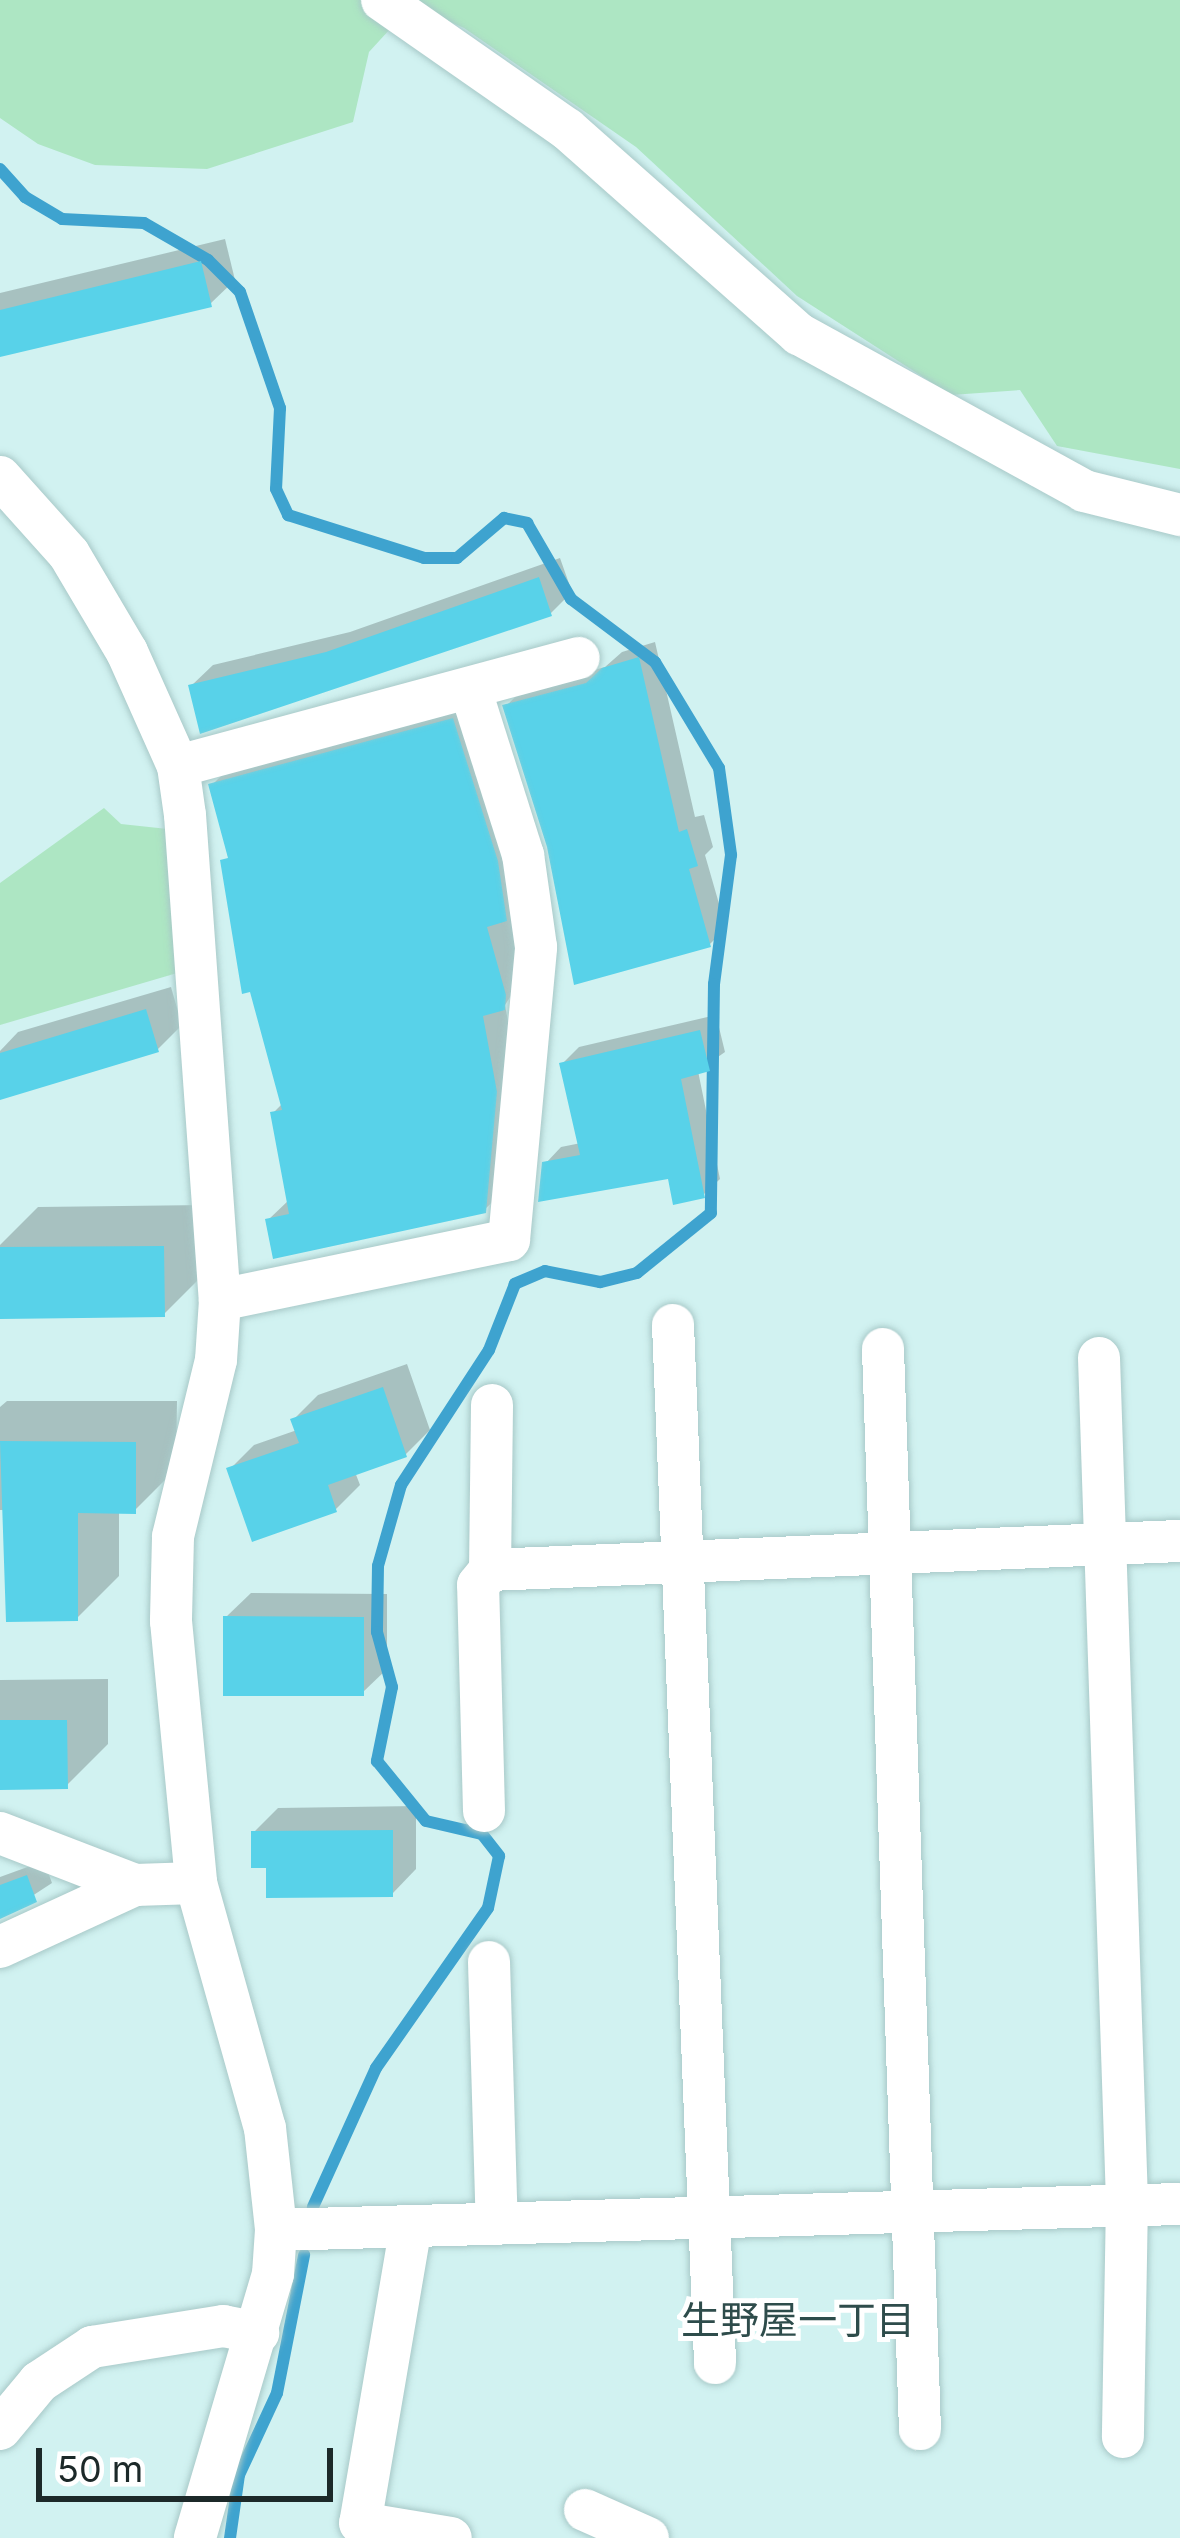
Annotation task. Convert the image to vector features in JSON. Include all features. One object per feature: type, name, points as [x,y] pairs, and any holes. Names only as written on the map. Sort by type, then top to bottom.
[{"type":"street","points":[[382,0],[567,129],[800,334],[1084,491],[1180,515]]},
{"type":"street","points":[[0,477],[69,554],[152,699],[178,766],[220,1300],[217,1360],[173,1537],[171,1621],[196,1883],[265,2128],[276,2230],[258,2333],[195,2538]]},
{"type":"street","points":[[178,766],[471,691],[578,658]]},
{"type":"street","points":[[220,1300],[509,1240],[536,946],[523,855],[471,691]]},
{"type":"street","points":[[673,1325],[715,2363]]},
{"type":"street","points":[[883,1349],[920,2429]]},
{"type":"street","points":[[1099,1358],[1127,2201],[1123,2437]]},
{"type":"street","points":[[484,1810],[478,1585],[490,1570],[492,1405]]},
{"type":"street","points":[[490,1570],[1180,1541]]},
{"type":"street","points":[[0,1834],[135,1886]]},
{"type":"street","points":[[0,1947],[135,1886],[196,1883]]},
{"type":"street","points":[[489,1962],[497,2224]]},
{"type":"street","points":[[276,2230],[1127,2201],[1180,2204]]},
{"type":"street","points":[[411,2226],[360,2523],[451,2538]]},
{"type":"street","points":[[0,2428],[39,2382],[92,2347],[223,2326],[258,2333]]},
{"type":"street","points":[[585,2510],[647,2538]]},
{"type":"green space","points":[[0,0],[1180,0],[1180,469],[1057,446],[1020,390],[951,395],[797,296],[636,147],[464,28],[412,5],[369,52],[353,122],[207,169],[95,165],[38,144],[0,118]]},
{"type":"green space","points":[[104,808],[121,824],[177,830],[184,971],[0,1025],[0,883]]},
{"type":"building","points":[[201,261],[212,307],[0,357],[0,310]]},
{"type":"building","points":[[539,577],[552,616],[200,734],[188,685],[326,652]]},
{"type":"building","points":[[639,657],[679,832],[687,829],[698,866],[689,869],[711,947],[574,985],[547,847],[502,705],[586,683],[602,668]]},
{"type":"building","points":[[453,718],[498,861],[507,921],[487,927],[506,995],[505,1010],[483,1016],[497,1092],[486,1213],[273,1259],[265,1219],[289,1214],[270,1112],[282,1110],[250,992],[242,994],[220,860],[228,858],[208,784]]},
{"type":"building","points":[[146,1009],[159,1052],[0,1100],[0,1053]]},
{"type":"building","points":[[700,1030],[710,1071],[681,1079],[705,1198],[673,1205],[668,1179],[538,1202],[542,1162],[580,1155],[559,1063]]},
{"type":"building","points":[[164,1246],[165,1317],[0,1319],[0,1247]]},
{"type":"building","points":[[383,1387],[407,1457],[328,1485],[337,1512],[252,1542],[226,1468],[299,1443],[290,1419]]},
{"type":"building","points":[[0,1441],[136,1442],[136,1514],[78,1513],[78,1621],[6,1622]]},
{"type":"building","points":[[223,1616],[364,1617],[364,1696],[223,1696]]},
{"type":"building","points":[[0,1720],[67,1720],[68,1789],[0,1790]]},
{"type":"building","points":[[393,1830],[393,1897],[266,1898],[266,1868],[251,1868],[251,1831]]},
{"type":"building","points":[[27,1875],[37,1902],[0,1919],[0,1885]]},
{"type":"waterway","points":[[0,169],[25,197],[62,219],[144,223],[208,260],[240,292],[280,408],[276,489],[288,515],[424,558],[457,558],[504,518],[527,523],[571,599],[655,662],[719,768],[731,855],[714,984],[711,1213],[637,1273],[600,1282],[545,1271],[515,1284],[489,1350],[401,1485],[378,1566],[377,1632],[392,1687],[377,1761],[426,1821],[482,1834],[499,1856],[488,1908],[376,2068],[313,2207]]},
{"type":"waterway","points":[[230,2538],[239,2475],[277,2393],[304,2255]]},
{"type":"district","name":"生野屋一丁目","points":[[798,2320]]}]
